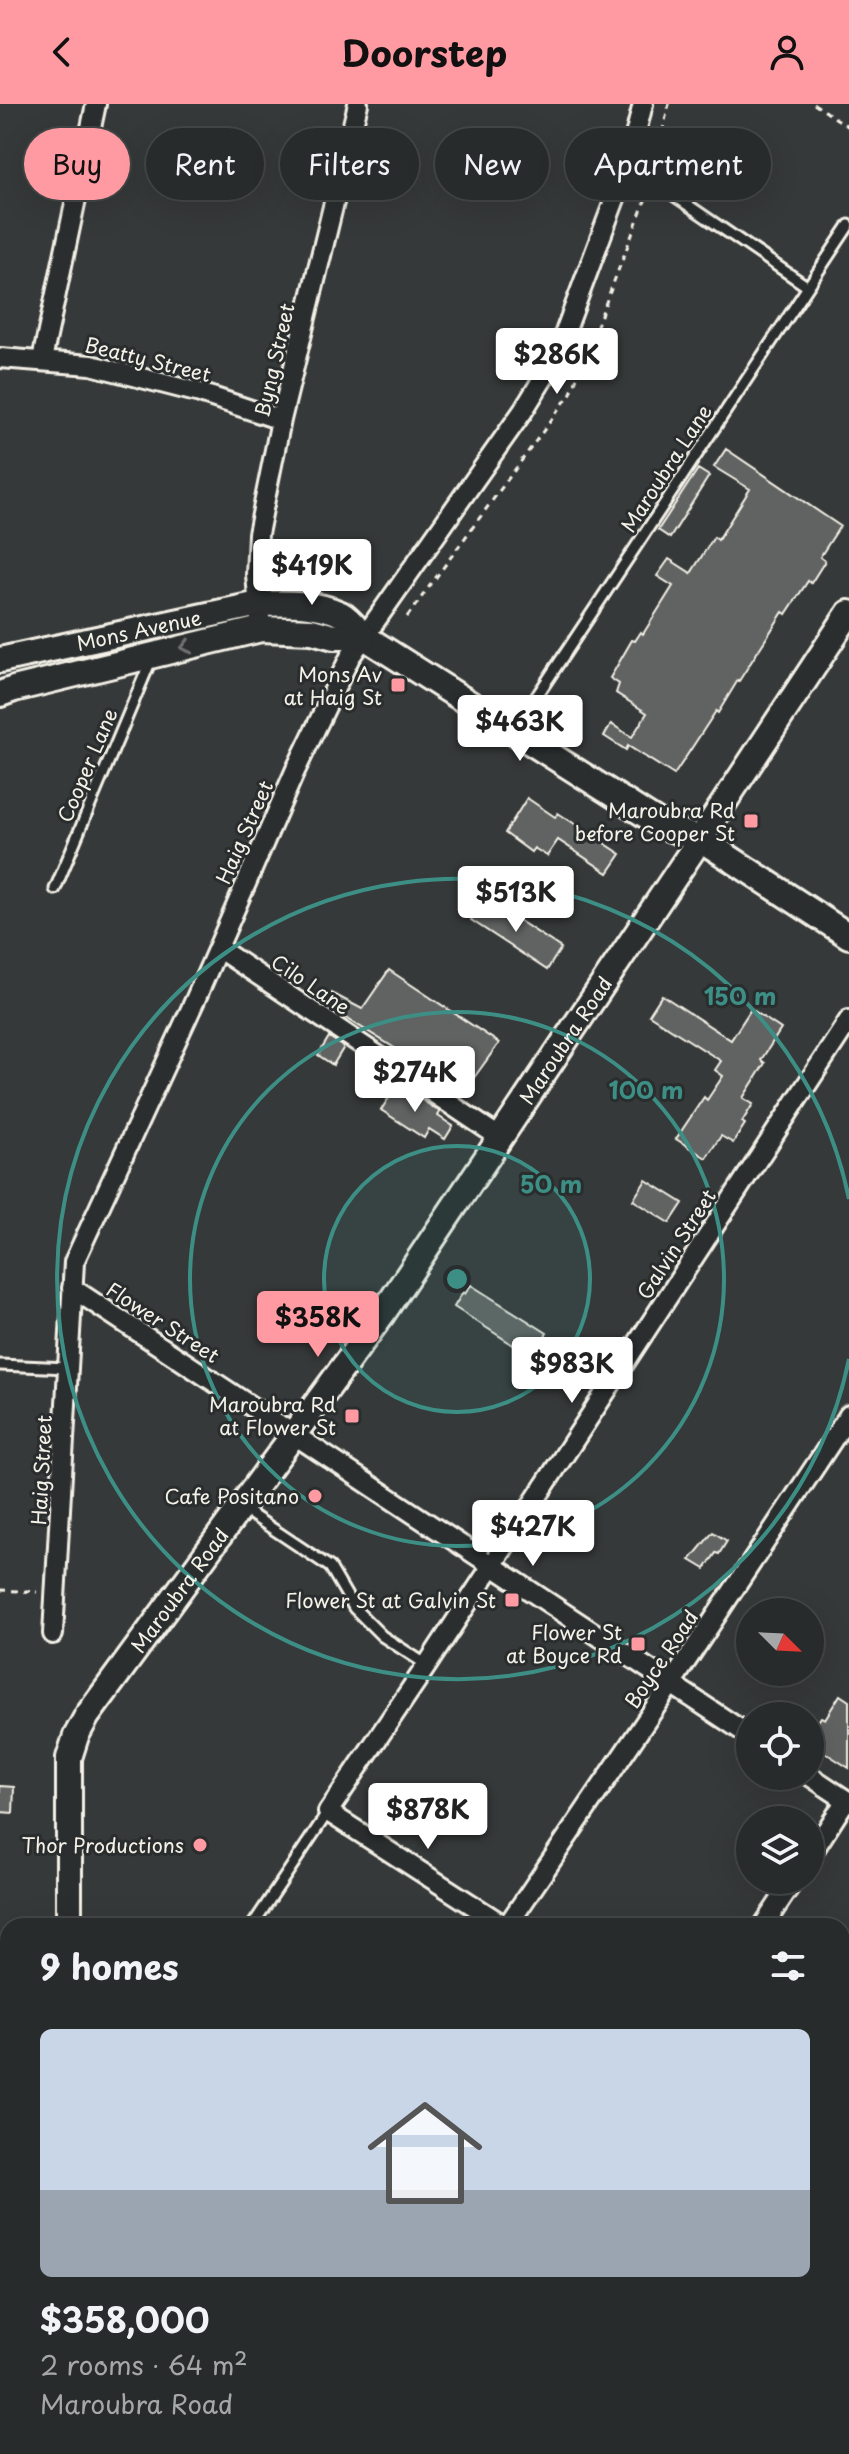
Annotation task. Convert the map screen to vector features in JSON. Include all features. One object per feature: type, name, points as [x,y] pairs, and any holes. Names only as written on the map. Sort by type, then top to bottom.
[{"type":"main road","name":"Mons Avenue","points":[[0,660],[259,604],[292,603],[343,615],[363,636],[663,826],[700,839],[849,936]]},
{"type":"main road","name":"Maroubra Road","points":[[69,1918],[67,1777],[76,1736],[99,1698],[383,1313],[849,613]]},
{"type":"main road","name":"Mons Avenue","points":[[0,694],[261,629],[302,630],[334,637],[363,636]]},
{"type":"street","points":[[42,360],[96,104]]},
{"type":"street","name":"Byng Street","points":[[261,629],[256,575],[258,534],[281,420],[358,104]]},
{"type":"street","name":"Haig Street","points":[[637,128],[643,104]]},
{"type":"street","name":"Haig Street","points":[[53,1634],[74,1262],[296,769],[345,668],[363,636],[523,411],[555,359],[615,200]]},
{"type":"street","name":"Beatty Street","points":[[0,358],[104,368],[200,393],[281,420]]},
{"type":"street","name":"Cilo Lane","points":[[218,948],[499,1137]]},
{"type":"street","name":"Galvin Street","points":[[328,1812],[849,1020]]},
{"type":"street","name":"Flower Street","points":[[72,1288],[736,1727]]},
{"type":"street","name":"Boyce Road","points":[[511,1918],[849,1415]]},
{"type":"street","points":[[824,1785],[847,1801],[824,1835]]},
{"type":"street","points":[[328,1812],[494,1918]]},
{"type":"street","points":[[768,1918],[785,1894]]},
{"type":"lane","points":[[681,200],[808,287]]},
{"type":"lane","name":"Maroubra Lane","points":[[514,731],[849,225]]},
{"type":"lane","name":"Cooper Lane","points":[[55,889],[153,655]]},
{"type":"lane","points":[[0,1365],[68,1368]]},
{"type":"lane","points":[[240,1507],[330,1567],[354,1608],[382,1636],[427,1665]]},
{"type":"lane","points":[[257,1918],[328,1812]]},
{"type":"path","points":[[814,104],[849,127]]},
{"type":"path","points":[[0,1590],[56,1594]]},
{"type":"building","points":[[726,449],[840,526],[820,557],[825,561],[811,583],[808,581],[786,614],[783,612],[674,775],[628,746],[626,750],[604,736],[611,724],[632,737],[647,713],[616,693],[619,684],[610,678],[632,640],[635,641],[641,632],[643,634],[673,586],[657,576],[669,559],[691,573],[714,537],[718,540],[750,489],[714,467]]},
{"type":"building","points":[[698,469],[709,476],[670,538],[658,530]]},
{"type":"building","points":[[527,798],[555,817],[558,813],[621,854],[608,873],[558,840],[547,856],[534,848],[531,852],[505,833]]},
{"type":"building","points":[[485,898],[561,948],[547,970],[471,920]]},
{"type":"building","points":[[389,970],[499,1043],[463,1093],[456,1089],[454,1092],[411,1063],[414,1060],[325,1005],[332,993],[362,1009]]},
{"type":"building","points":[[662,995],[731,1040],[751,1009],[781,1029],[761,1060],[765,1063],[743,1098],[753,1104],[742,1122],[745,1124],[733,1143],[721,1136],[706,1158],[676,1139],[704,1097],[707,1100],[723,1076],[715,1070],[721,1061],[649,1015]]},
{"type":"building","points":[[329,1037],[344,1047],[333,1065],[318,1055]]},
{"type":"building","points":[[398,1084],[440,1112],[438,1116],[453,1126],[445,1139],[429,1129],[424,1138],[381,1110]]},
{"type":"building","points":[[646,1180],[683,1203],[670,1223],[633,1200]]},
{"type":"building","points":[[471,1285],[547,1333],[532,1357],[454,1307]]},
{"type":"building","points":[[713,1532],[727,1541],[705,1569],[690,1560]]},
{"type":"building","points":[[840,1695],[849,1701],[849,1768],[824,1752],[825,1719]]},
{"type":"building","points":[[0,1786],[14,1787],[13,1813],[0,1812]]},
{"type":"place","name":"Mons Av at Haig St","points":[[398,685]]},
{"type":"place","name":"Maroubra Rd before Cooper St","points":[[751,821]]},
{"type":"place","name":"Maroubra Rd at Flower St","points":[[352,1416]]},
{"type":"place","name":"Cafe Positano","points":[[315,1496]]},
{"type":"place","name":"Flower St at Galvin St","points":[[512,1600]]},
{"type":"place","name":"Flower St at Boyce Rd","points":[[638,1644]]},
{"type":"place","name":"Thor Productions","points":[[200,1845]]}]
